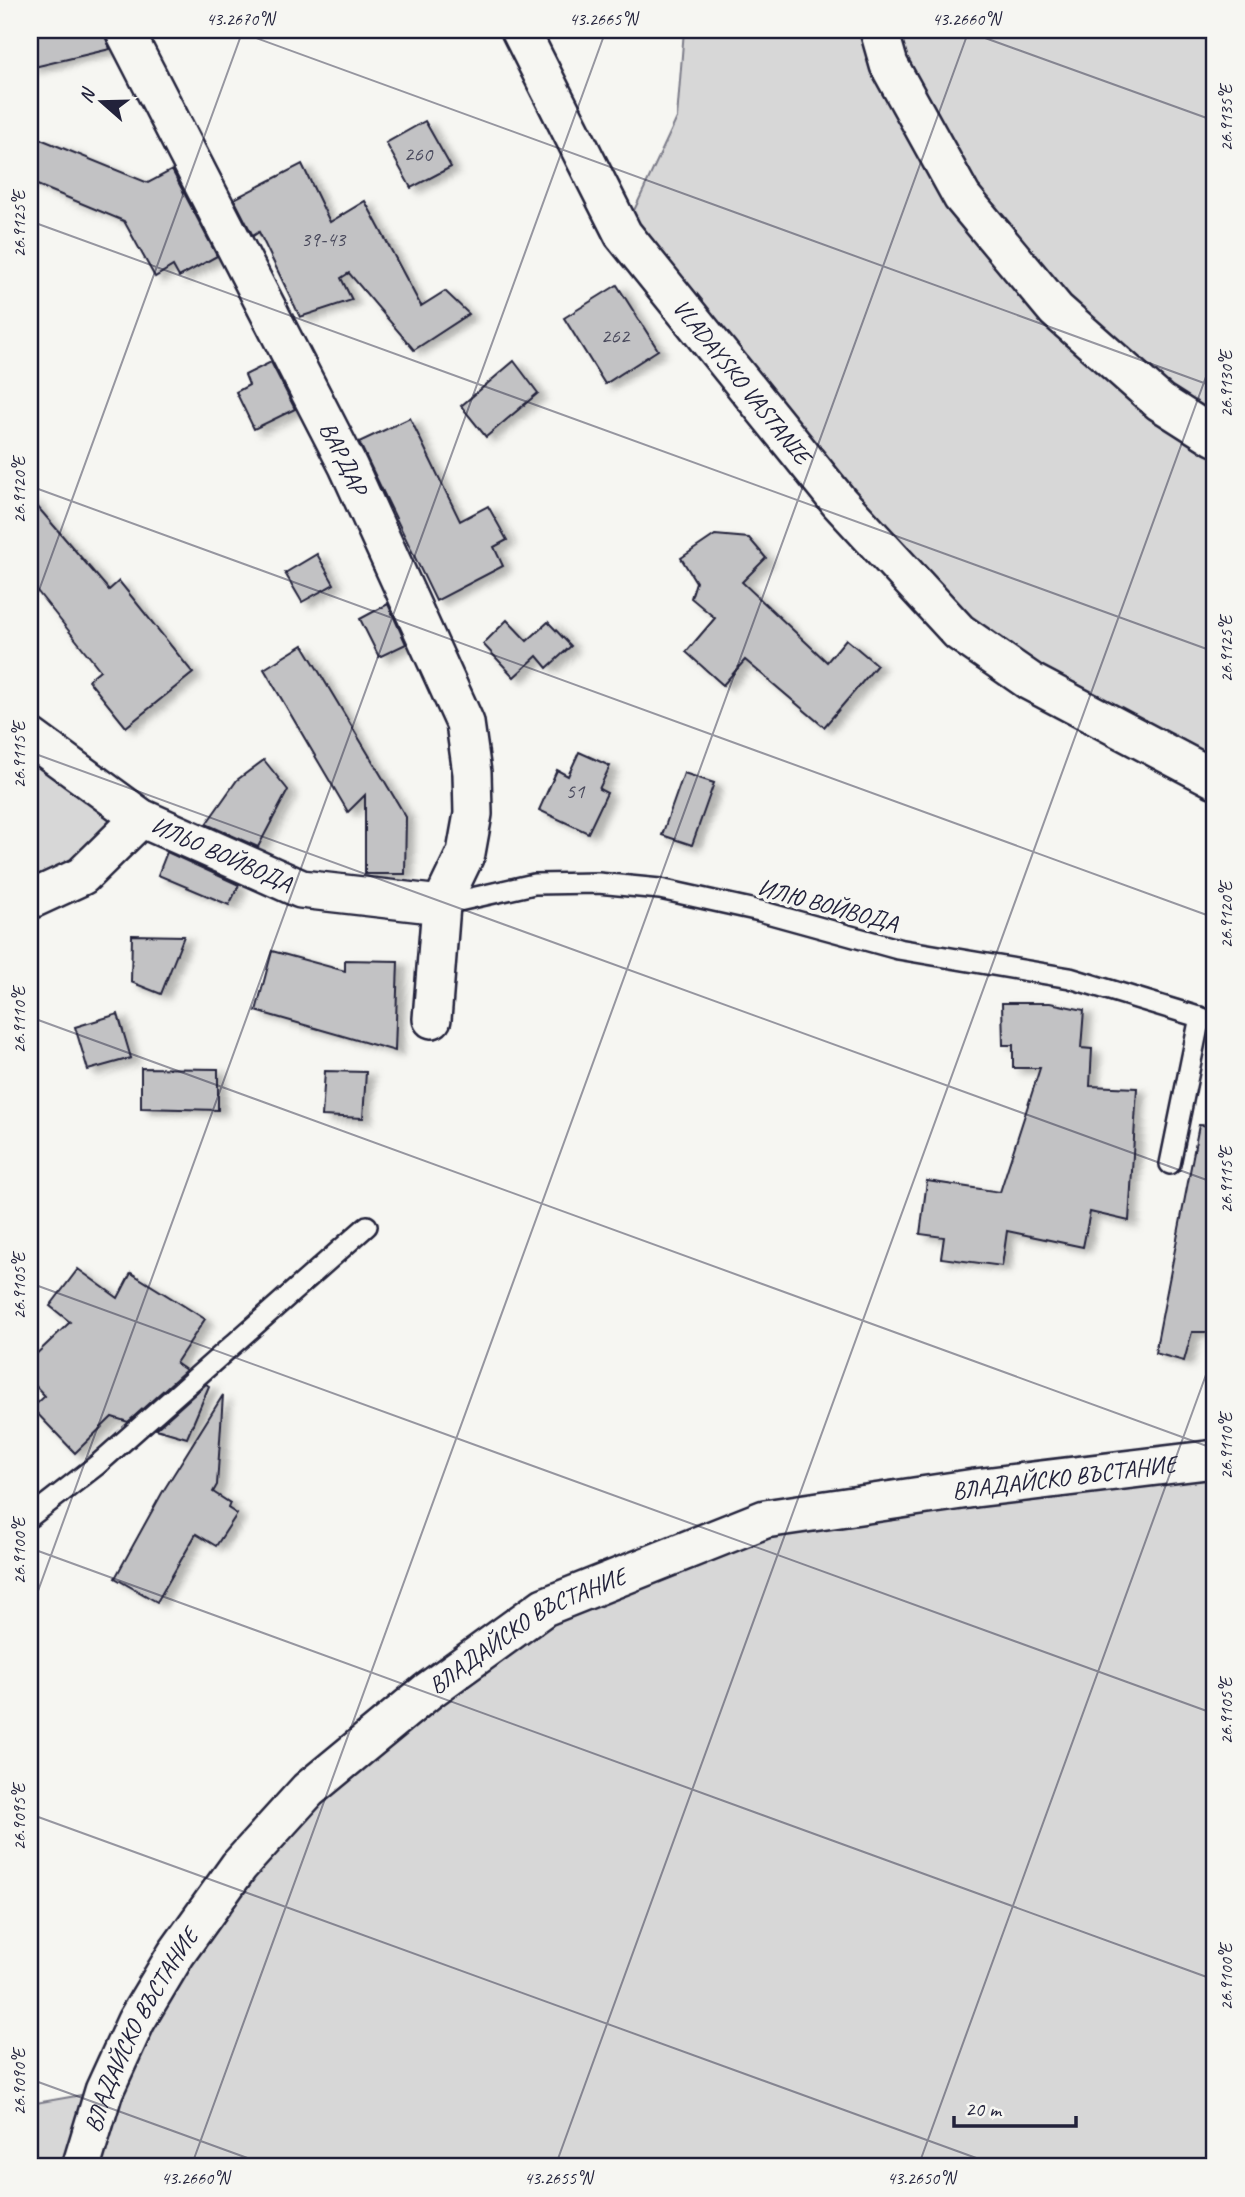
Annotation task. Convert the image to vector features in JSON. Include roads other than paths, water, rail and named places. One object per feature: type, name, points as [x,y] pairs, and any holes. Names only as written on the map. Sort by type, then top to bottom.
[{"type":"street","name":"ВАРДАР","points":[[124,30],[348,466],[465,723],[472,773],[473,814],[466,853],[441,905]]},
{"type":"street","name":"VLADAYSKO VASTANIE","points":[[520,30],[623,234],[839,502],[959,632],[1031,682],[1215,779]]},
{"type":"street","points":[[879,30],[890,65],[961,197],[1056,310],[1160,402],[1215,437]]},
{"type":"street","name":"ИЛЬО ВОЙВОДА","points":[[30,737],[141,818],[300,889],[441,905]]},
{"type":"street","points":[[30,900],[82,876],[141,818]]},
{"type":"street","points":[[432,1019],[441,905]]},
{"type":"street","name":"ВЛАДАЙСКО ВЪСТАНИЕ","points":[[81,2167],[104,2091],[136,2021],[176,1954],[239,1866],[308,1790],[428,1690],[544,1607],[765,1519],[975,1488],[1215,1460]]},
{"type":"lane","name":"ИЛЮ ВОЙВОДА","points":[[441,905],[534,884],[598,883],[660,889],[760,911],[898,949],[1070,978],[1208,1019],[1170,1164]]},
{"type":"lane","points":[[30,1517],[97,1465],[367,1226]]}]
